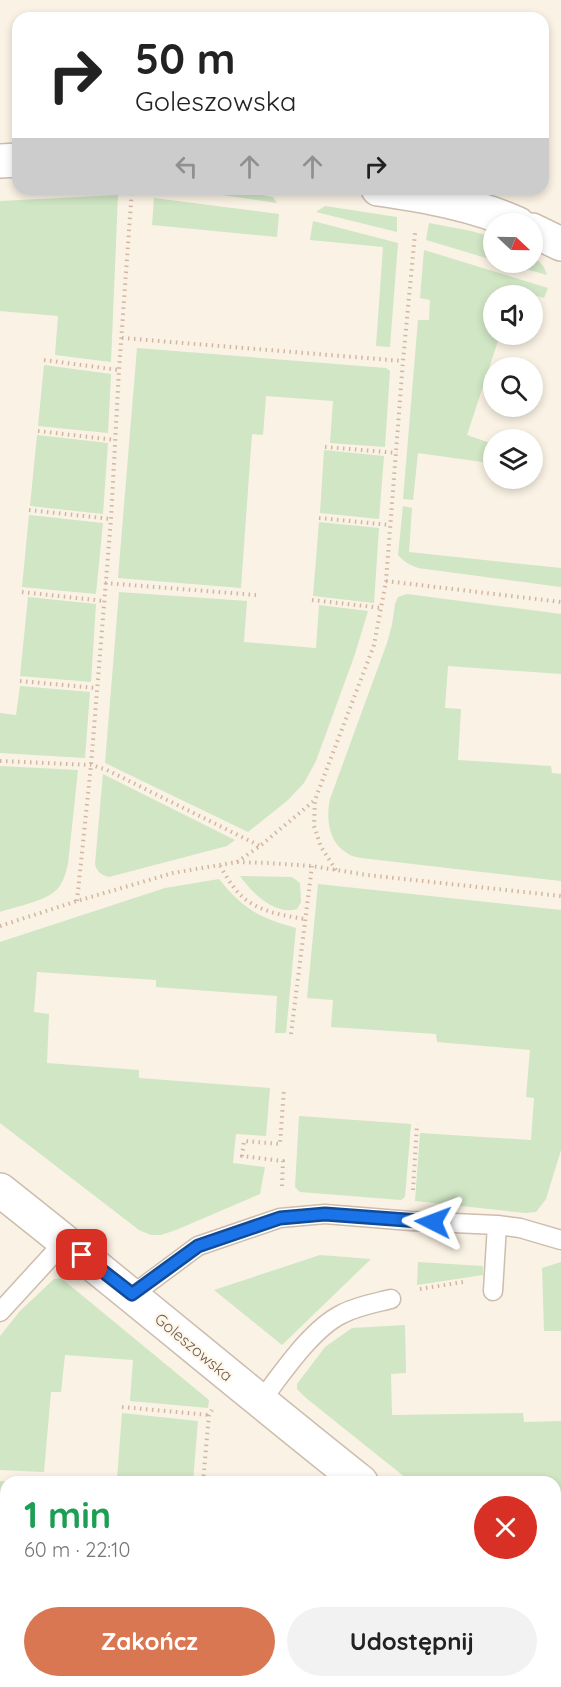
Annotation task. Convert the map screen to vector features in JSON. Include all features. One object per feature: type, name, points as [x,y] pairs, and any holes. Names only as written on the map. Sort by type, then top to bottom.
[{"type":"street","points":[[419,195],[489,213]]},
{"type":"street","points":[[543,235],[561,244]]},
{"type":"street","name":"Goleszowska","points":[[0,1190],[132,1294],[248,1392],[353,1476]]},
{"type":"lane","points":[[132,1294],[198,1246],[280,1218],[325,1214],[497,1225],[520,1228],[561,1240]]},
{"type":"lane","points":[[493,1291],[497,1225]]},
{"type":"lane","points":[[0,1312],[65,1241]]},
{"type":"lane","points":[[248,1392],[340,1314],[391,1299]]},
{"type":"path","points":[[77,901],[91,765],[111,519],[132,195]]},
{"type":"path","points":[[336,870],[321,847],[314,826],[315,800],[374,645],[387,581],[403,361],[419,195]]},
{"type":"path","points":[[122,338],[403,361]]},
{"type":"path","points":[[44,360],[119,370]]},
{"type":"path","points":[[38,431],[115,440]]},
{"type":"path","points":[[324,447],[397,453]]},
{"type":"path","points":[[29,510],[111,519]]},
{"type":"path","points":[[319,518],[390,525]]},
{"type":"path","points":[[387,581],[561,602]]},
{"type":"path","points":[[105,583],[256,595]]},
{"type":"path","points":[[22,592],[104,601]]},
{"type":"path","points":[[312,600],[382,608]]},
{"type":"path","points":[[20,681],[96,688]]},
{"type":"path","points":[[0,761],[91,765],[106,770],[260,846]]},
{"type":"path","points":[[237,862],[315,800]]},
{"type":"path","points":[[0,924],[173,873],[237,862],[312,866],[561,896]]},
{"type":"path","points":[[220,866],[234,888],[247,901],[275,914],[305,919]]},
{"type":"path","points":[[291,1034],[312,866]]},
{"type":"path","points":[[280,1218],[283,1161],[242,1156],[244,1141],[280,1144],[284,1089]]},
{"type":"path","points":[[411,1221],[417,1124]]},
{"type":"path","points":[[203,1476],[209,1415],[219,1400],[248,1392]]},
{"type":"path","points":[[122,1407],[209,1415]]},
{"type":"green space","points":[[118,195],[111,362],[55,355],[58,316],[0,311],[0,201]]},
{"type":"green space","points":[[222,195],[262,195],[273,197],[277,203]]},
{"type":"green space","points":[[154,198],[279,214],[277,237],[152,225]]},
{"type":"green space","points":[[325,206],[397,217],[397,232],[316,212]]},
{"type":"green space","points":[[313,221],[398,243],[390,347],[376,346],[383,247],[310,240]]},
{"type":"green space","points":[[429,223],[483,234],[483,257],[426,240]]},
{"type":"green space","points":[[424,250],[483,268],[483,273],[499,273],[538,285],[483,285],[483,345],[497,345],[493,357],[483,357],[483,387],[467,435],[483,441],[483,462],[418,453],[413,500],[403,499],[418,320],[429,320],[430,300],[420,298]]},
{"type":"green space","points":[[543,286],[548,288],[543,298]]},
{"type":"green space","points":[[137,348],[386,368],[390,371],[385,447],[330,443],[333,401],[266,396],[263,435],[252,434],[241,588],[118,578]]},
{"type":"green space","points":[[44,365],[111,374],[108,433],[38,426]]},
{"type":"green space","points":[[37,435],[108,443],[103,514],[30,506]]},
{"type":"green space","points":[[324,450],[384,456],[379,519],[320,513]]},
{"type":"green space","points":[[403,506],[412,508],[409,552],[561,568],[561,587],[418,568],[410,564],[398,555]]},
{"type":"green space","points":[[29,515],[103,523],[96,594],[22,587]]},
{"type":"green space","points":[[319,522],[379,528],[374,603],[313,596]]},
{"type":"green space","points":[[119,592],[247,601],[244,642],[316,648],[319,605],[368,611],[355,654],[316,761],[304,783],[288,800],[248,832],[105,763]]},
{"type":"green space","points":[[407,594],[561,614],[561,674],[448,666],[445,708],[461,709],[458,760],[551,766],[552,773],[561,774],[561,881],[361,858],[341,848],[332,836],[328,813],[330,799],[387,643],[395,604],[398,597]]},
{"type":"green space","points":[[28,597],[96,604],[91,682],[20,676]]},
{"type":"green space","points":[[20,686],[90,692],[85,758],[0,753],[0,713],[16,715]]},
{"type":"green space","points":[[0,766],[78,770],[68,864],[61,884],[48,896],[0,912]]},
{"type":"green space","points":[[103,774],[235,840],[227,846],[109,877],[104,875],[98,871],[95,864]]},
{"type":"green space","points":[[240,876],[292,877],[300,883],[301,902],[297,909],[280,909],[272,906],[250,889]]},
{"type":"green space","points":[[219,879],[236,898],[253,911],[296,928],[286,1033],[275,1033],[277,996],[156,987],[156,980],[37,972],[34,1012],[49,1014],[47,1063],[139,1070],[139,1078],[270,1088],[266,1136],[236,1134],[233,1163],[265,1167],[260,1194],[176,1230],[161,1235],[151,1235],[139,1230],[0,1123],[0,942],[165,888]]},
{"type":"green space","points":[[318,884],[561,910],[561,1150],[546,1199],[536,1212],[525,1213],[415,1201],[420,1133],[531,1140],[534,1098],[526,1097],[530,1050],[437,1042],[436,1034],[331,1027],[333,1000],[307,998]]},
{"type":"green space","points":[[299,1116],[411,1124],[405,1197],[401,1200],[300,1192],[295,1187]]},
{"type":"green space","points":[[320,1255],[371,1259],[282,1345],[214,1290]]},
{"type":"green space","points":[[418,1262],[483,1266],[483,1275],[417,1285]]},
{"type":"green space","points":[[561,1262],[561,1331],[544,1331],[542,1268]]},
{"type":"green space","points":[[61,1278],[209,1400],[208,1408],[130,1401],[133,1360],[65,1355],[61,1392],[51,1392],[44,1472],[0,1470],[0,1336],[20,1311],[54,1279]]},
{"type":"green space","points":[[405,1325],[406,1373],[391,1374],[392,1415],[523,1413],[524,1422],[561,1421],[561,1476],[404,1476],[297,1389],[297,1384],[325,1347],[352,1328]]},
{"type":"green space","points":[[122,1413],[198,1421],[193,1476],[117,1476]]},
{"type":"route","points":[[82,1255],[132,1294],[198,1246],[280,1218],[325,1214],[433,1222]]}]
